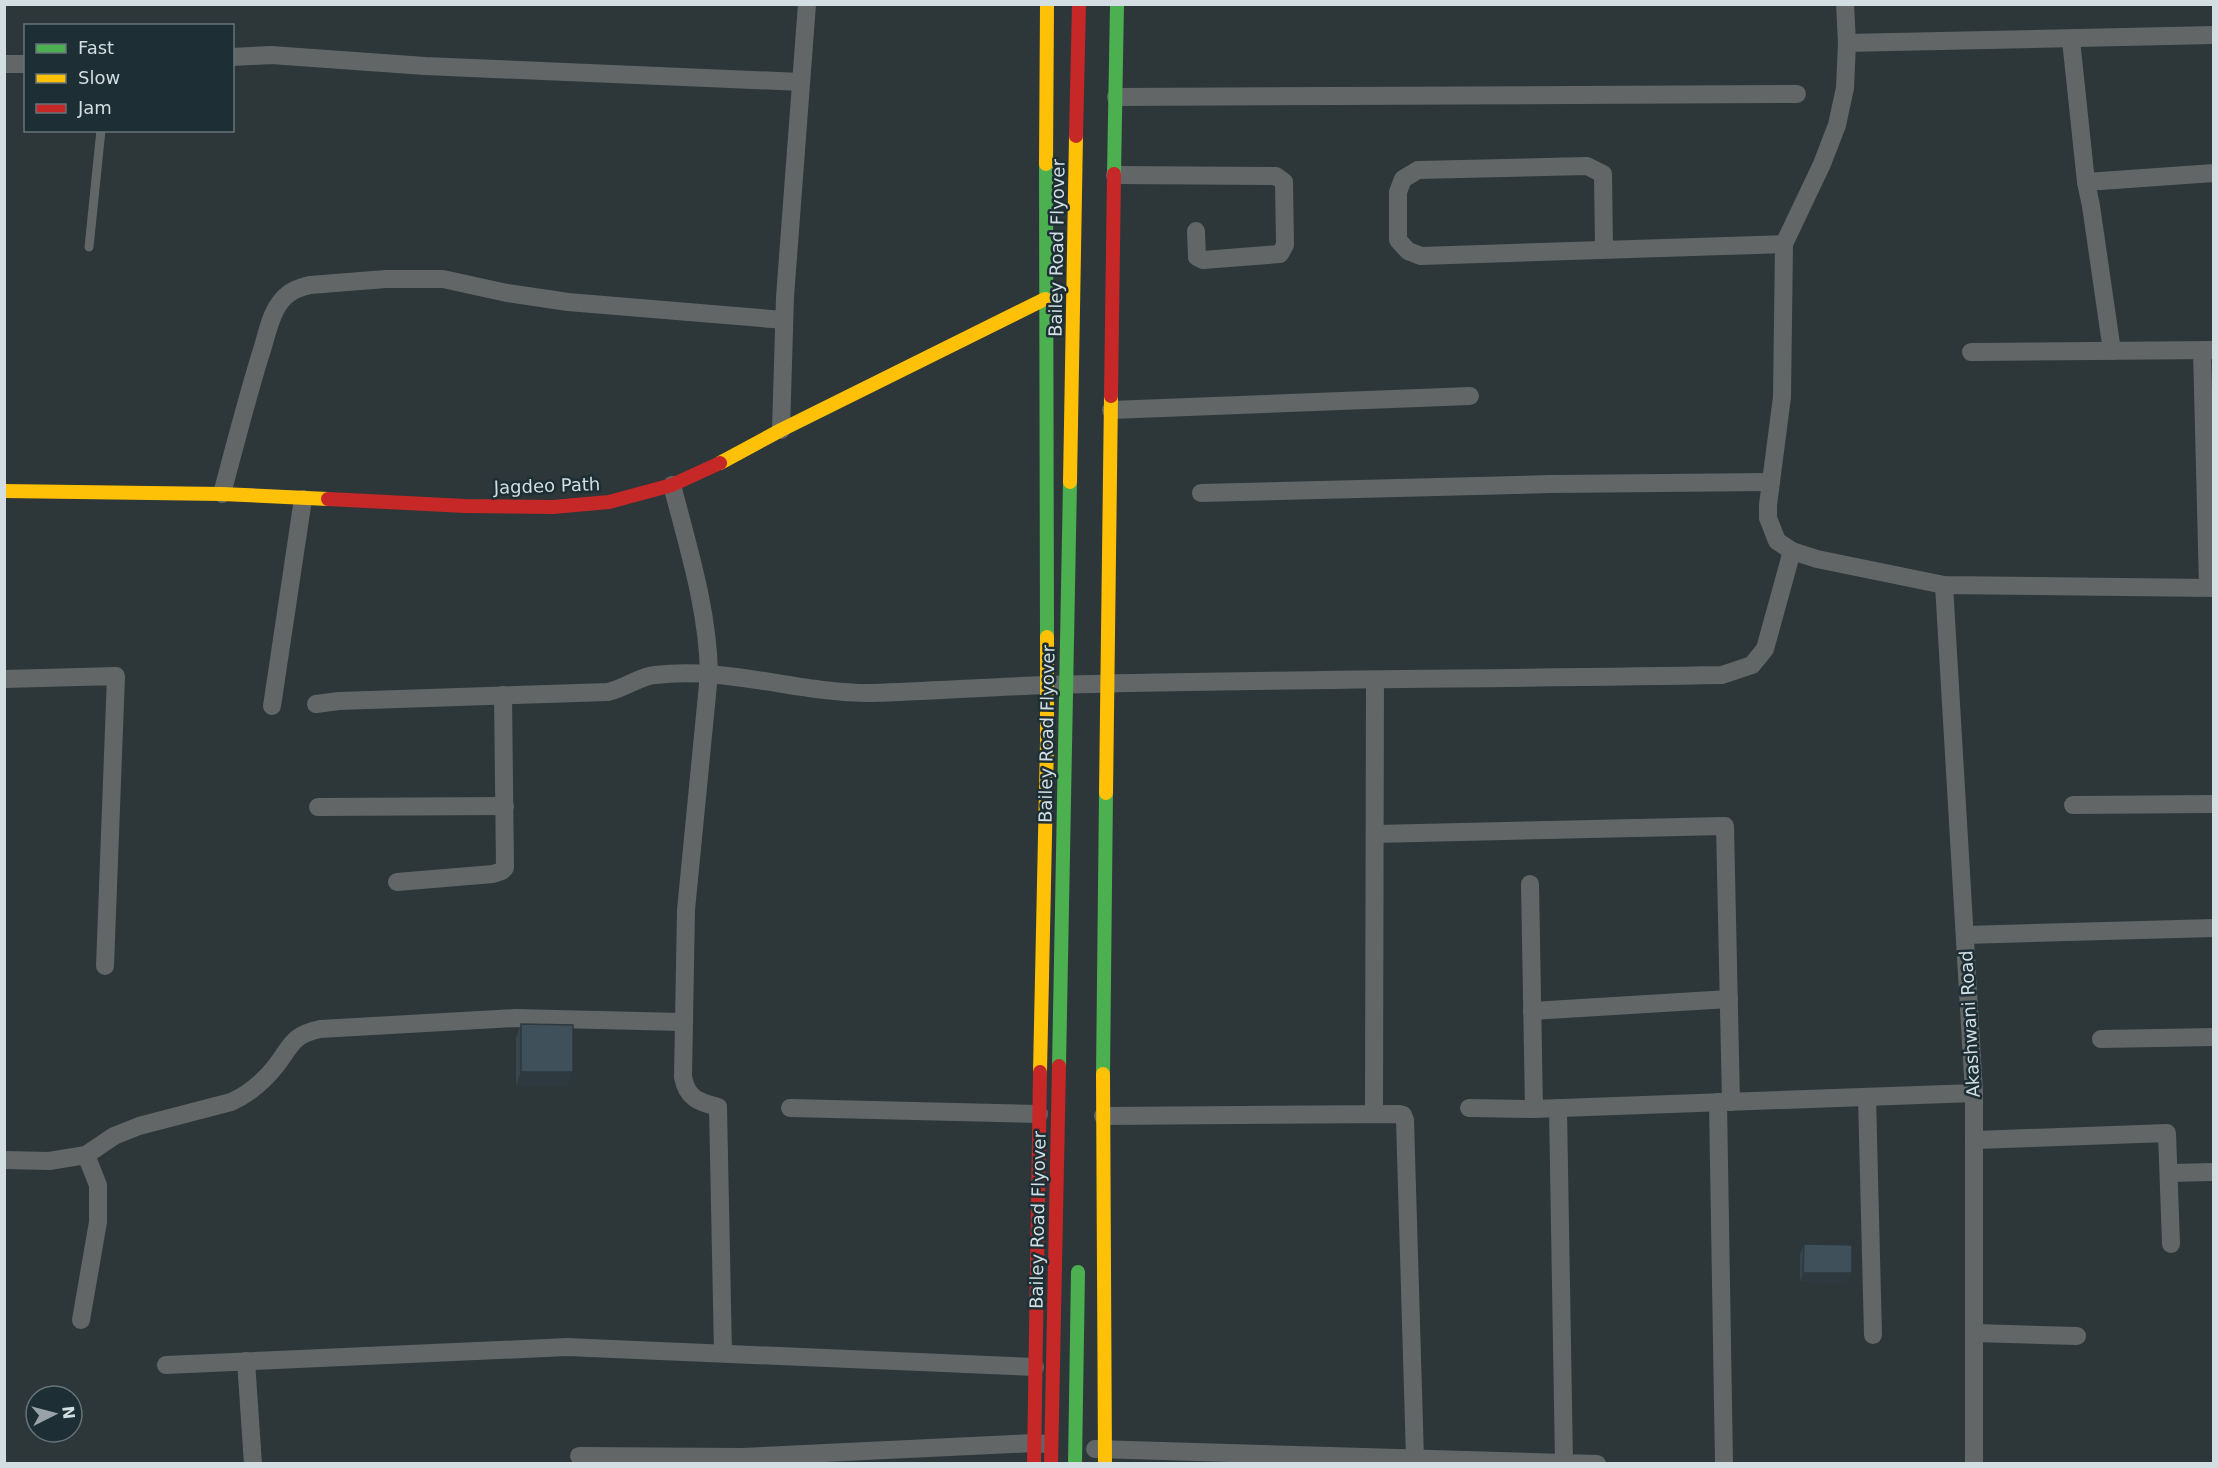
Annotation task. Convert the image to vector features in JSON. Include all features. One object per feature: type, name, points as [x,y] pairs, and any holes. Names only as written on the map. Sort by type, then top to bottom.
[{"type":"main road","points":[[1034,1464],[1047,685],[1045,299],[1047,4]]},
{"type":"main road","name":"Bailey Road Flyover","points":[[1051,1464],[1080,4]]},
{"type":"main road","points":[[1105,1456],[1103,1116],[1111,410],[1101,347],[1103,206],[1115,175],[1117,4]]},
{"type":"main road","points":[[1046,204],[1103,206]]},
{"type":"main road","name":"Jagdeo Path","points":[[4,491],[222,494],[465,506],[553,507],[609,502],[672,485],[710,468],[781,430],[1045,299]]},
{"type":"main road","points":[[1045,346],[1101,347]]},
{"type":"main road","name":"Bailey Road Flyover","points":[[1086,669],[1086,692]]},
{"type":"main road","points":[[1075,1464],[1078,1262]]},
{"type":"street","points":[[781,430],[783,320],[807,4]]},
{"type":"street","points":[[1845,4],[1847,44],[1845,88],[1837,125],[1822,164],[1784,244],[1782,397],[1768,505],[1768,518],[1777,541],[1792,551],[1816,559],[1944,585],[2211,588],[2208,350],[1971,352]]},
{"type":"street","points":[[1847,44],[2214,35]]},
{"type":"street","points":[[2071,40],[2086,182],[2112,351]]},
{"type":"street","points":[[234,57],[271,55],[425,66],[801,82]]},
{"type":"street","points":[[4,64],[24,64]]},
{"type":"street","points":[[1116,97],[1797,94]]},
{"type":"street","points":[[1604,250],[1603,174],[1587,166],[1418,170],[1403,179],[1398,192],[1398,240],[1408,250],[1421,256],[1604,250],[1784,244]]},
{"type":"street","points":[[2086,182],[2214,174]]},
{"type":"street","points":[[1115,175],[1276,176],[1284,182],[1285,245],[1280,254],[1203,260],[1197,256],[1196,231]]},
{"type":"street","points":[[222,494],[246,402],[271,322],[285,296],[299,288],[310,285],[386,279],[443,279],[507,293],[568,302],[783,320]]},
{"type":"street","points":[[1111,410],[1470,396]]},
{"type":"street","points":[[1201,492],[1771,482]]},
{"type":"street","points":[[672,485],[702,608],[709,649],[709,674],[686,910],[682,1022],[683,1077],[685,1088],[691,1098],[717,1107],[723,1353]]},
{"type":"street","points":[[272,706],[303,499]]},
{"type":"street","points":[[316,704],[503,694],[608,692],[623,689],[653,675],[709,674],[829,691],[869,693],[1047,685],[1722,675],[1752,664],[1764,649],[1792,551]]},
{"type":"street","name":"Akashwani Road","points":[[1944,585],[1976,1140],[1974,1464]]},
{"type":"street","points":[[4,679],[116,676],[105,966]]},
{"type":"street","points":[[1374,1114],[1375,681]]},
{"type":"street","points":[[397,882],[493,874],[502,871],[506,862],[503,694]]},
{"type":"street","points":[[2073,805],[2214,804]]},
{"type":"street","points":[[318,807],[505,806]]},
{"type":"street","points":[[1375,834],[1725,826],[1728,999],[1725,1102],[1724,1464]]},
{"type":"street","points":[[1530,884],[1534,1109]]},
{"type":"street","points":[[1965,935],[2214,928]]},
{"type":"street","points":[[1532,1011],[1728,999]]},
{"type":"street","points":[[4,1160],[64,1160],[86,1155],[114,1136],[139,1126],[231,1102],[245,1096],[258,1086],[276,1066],[288,1046],[306,1032],[320,1029],[515,1018],[682,1022]]},
{"type":"street","points":[[2101,1039],[2214,1037]]},
{"type":"street","points":[[1469,1108],[1534,1109],[1974,1093]]},
{"type":"street","points":[[1867,1097],[1873,1335]]},
{"type":"street","points":[[790,1108],[1039,1114]]},
{"type":"street","points":[[1558,1108],[1564,1463]]},
{"type":"street","points":[[1103,1116],[1403,1115],[1405,1120],[1416,1458]]},
{"type":"street","points":[[1976,1140],[2167,1133],[2171,1244]]},
{"type":"street","points":[[81,1320],[98,1222],[98,1185],[86,1155]]},
{"type":"street","points":[[2169,1173],[2214,1172]]},
{"type":"street","points":[[1975,1334],[2077,1336]]},
{"type":"street","points":[[166,1365],[567,1347],[1035,1367]]},
{"type":"street","points":[[246,1361],[253,1464]]},
{"type":"street","points":[[579,1456],[743,1457],[1034,1443],[1105,1456],[1416,1458],[1481,1462],[1597,1464]]},
{"type":"lane","points":[[89,247],[101,132]]},
{"type":"building","points":[[521,1024],[573,1025],[573,1072],[521,1072]]},
{"type":"building","points":[[1804,1244],[1852,1245],[1852,1273],[1803,1273]]},
{"type":"traffic: fast","points":[[1114,174],[1117,4]]},
{"type":"traffic: fast","points":[[1046,164],[1047,637]]},
{"type":"traffic: fast","points":[[1059,1066],[1070,482]]},
{"type":"traffic: fast","points":[[1103,1074],[1106,793]]},
{"type":"traffic: fast","points":[[1075,1464],[1078,1272]]},
{"type":"traffic: slow","points":[[1046,164],[1047,4]]},
{"type":"traffic: slow","points":[[1070,482],[1076,136]]},
{"type":"traffic: slow","points":[[720,463],[781,430],[1045,299]]},
{"type":"traffic: slow","points":[[1106,793],[1111,396]]},
{"type":"traffic: slow","points":[[4,491],[222,494],[328,499]]},
{"type":"traffic: slow","points":[[1040,1072],[1047,637]]},
{"type":"traffic: slow","points":[[1103,1074],[1105,1464]]},
{"type":"traffic: jam","points":[[1076,136],[1079,4]]},
{"type":"traffic: jam","points":[[1111,396],[1114,174]]},
{"type":"traffic: jam","points":[[328,499],[465,506],[553,507],[609,502],[672,485],[720,463]]},
{"type":"traffic: jam","points":[[1051,1464],[1059,1066]]},
{"type":"traffic: jam","points":[[1034,1464],[1040,1072]]}]
